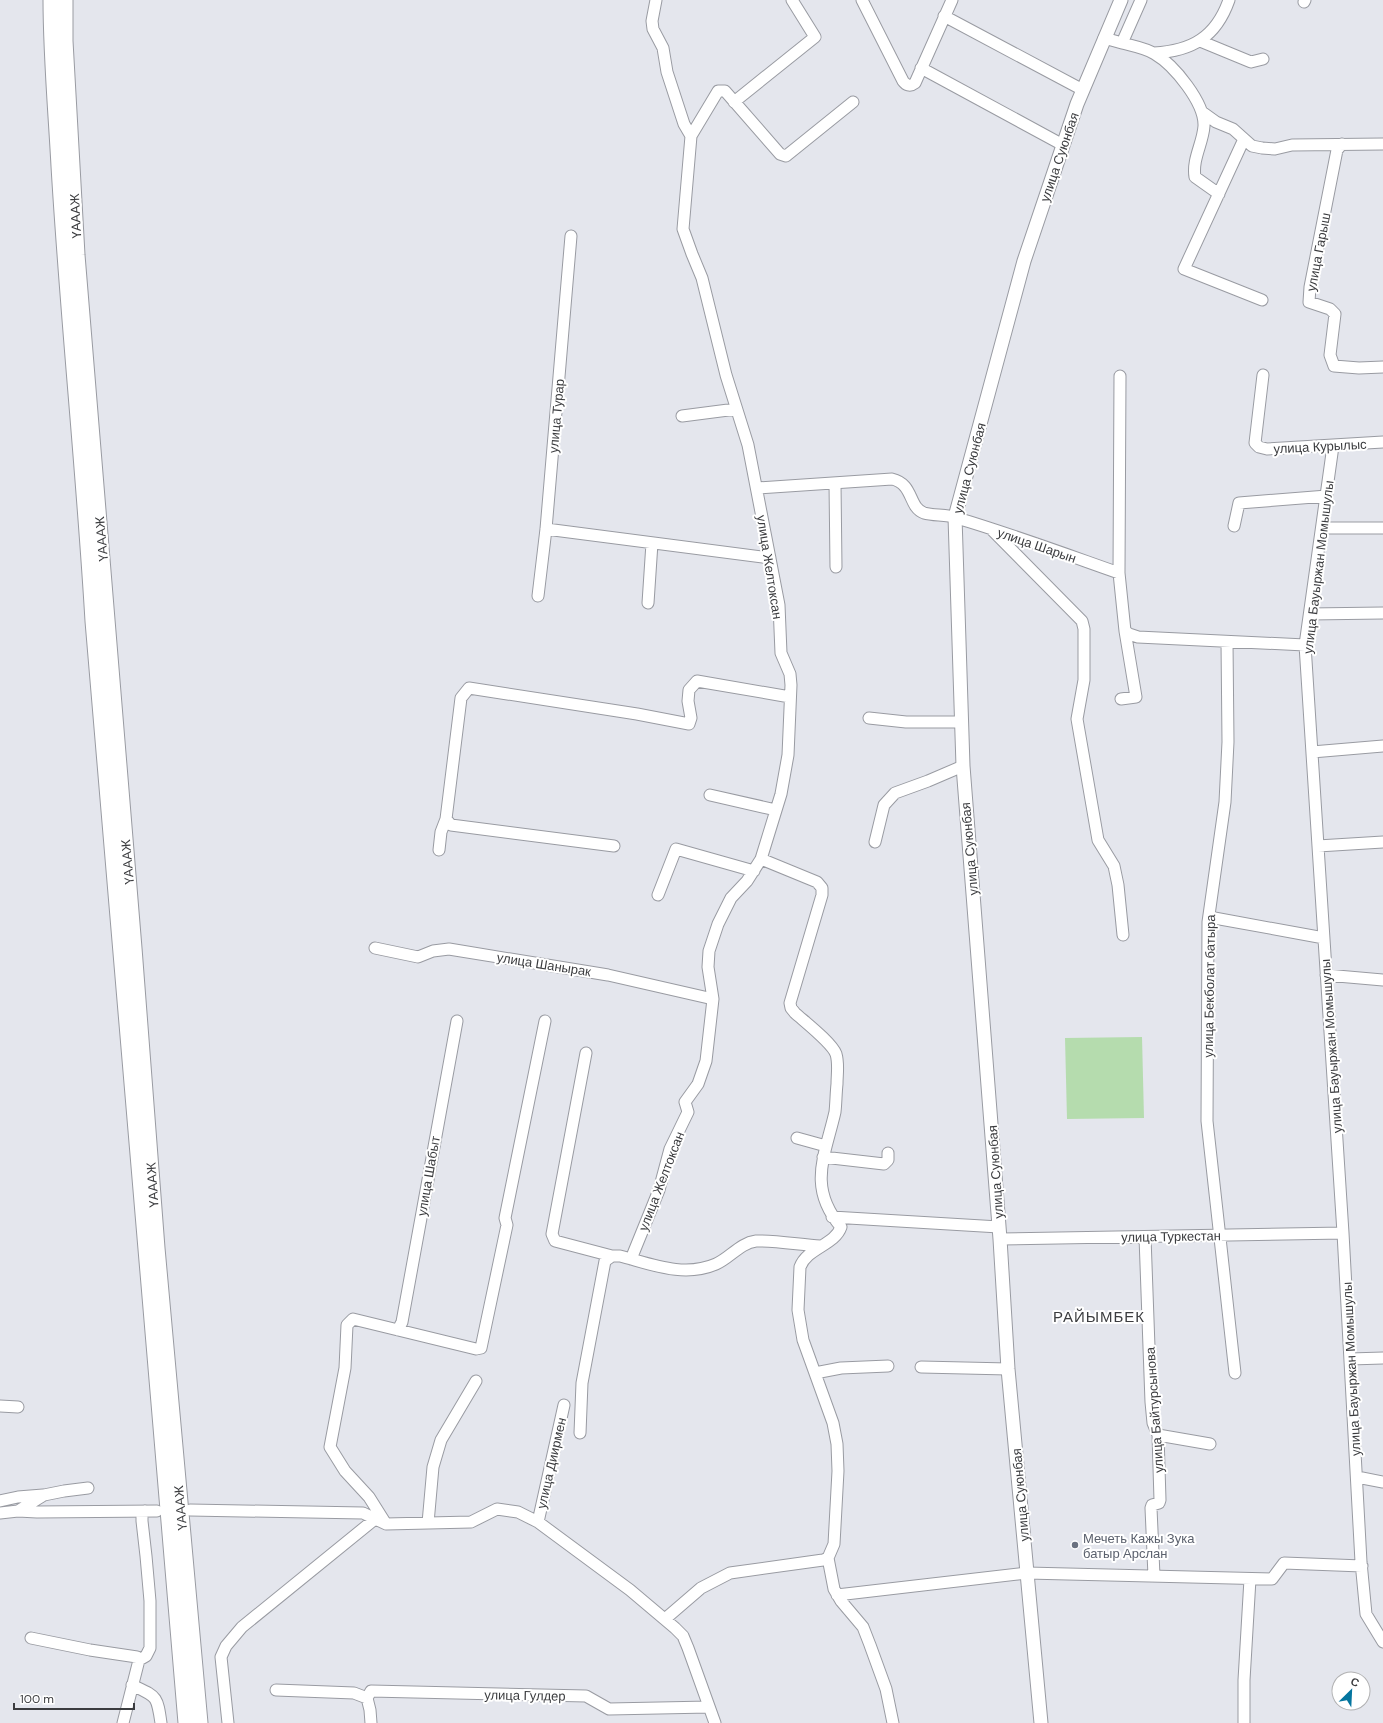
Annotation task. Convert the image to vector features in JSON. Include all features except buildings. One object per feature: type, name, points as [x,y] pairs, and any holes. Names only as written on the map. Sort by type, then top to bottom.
[{"type":"highway","name":"ҮАААЖ","points":[[51,0],[51,41],[64,255],[89,543],[93,621],[186,1723]]},
{"type":"highway","name":"ҮАААЖ","points":[[65,0],[77,255],[157,1248],[200,1723]]},
{"type":"main road","name":"улица Суюнбая","points":[[1041,1723],[1008,1369],[999,1233],[962,766],[955,517],[1024,260],[1083,90],[1121,0]]},
{"type":"street","points":[[656,0],[652,21],[653,29],[663,48],[667,72],[684,124],[691,136],[718,91],[725,91],[783,156],[786,156],[853,102]]},
{"type":"street","points":[[734,102],[815,38],[792,0]]},
{"type":"street","points":[[862,0],[903,81],[907,85],[914,83],[952,0]]},
{"type":"street","points":[[1122,43],[1141,0]]},
{"type":"street","points":[[1104,38],[1154,53],[1170,52],[1200,41],[1212,31],[1224,16],[1230,0]]},
{"type":"street","points":[[944,16],[1083,90]]},
{"type":"street","points":[[1200,41],[1250,62],[1263,59]]},
{"type":"street","points":[[1154,53],[1169,65],[1187,85],[1202,112],[1204,125],[1194,170],[1196,177],[1219,194]]},
{"type":"street","points":[[921,68],[1063,145]]},
{"type":"street","points":[[1202,112],[1216,122],[1233,130],[1252,146],[1275,149],[1292,145],[1383,144]]},
{"type":"street","name":"улица Желтоксан","points":[[630,1259],[659,1190],[670,1149],[688,1112],[685,1102],[698,1084],[706,1062],[713,999],[708,968],[709,951],[718,924],[731,898],[747,881],[761,858],[776,810],[788,755],[790,674],[781,653],[779,605],[748,445],[726,375],[702,278],[683,229],[691,136]]},
{"type":"street","points":[[1244,139],[1184,269],[1262,300]]},
{"type":"street","name":"улица Гарыш","points":[[1342,144],[1337,150],[1310,287],[1309,302],[1330,309],[1335,314],[1330,355],[1334,366],[1359,368],[1383,367]]},
{"type":"street","name":"улица Турар","points":[[538,596],[546,529],[571,236]]},
{"type":"street","name":"улица Курылыс","points":[[1263,375],[1255,443],[1259,447],[1267,449],[1383,442]]},
{"type":"street","points":[[1120,376],[1119,573],[1125,631],[1136,697],[1121,699]]},
{"type":"street","points":[[682,416],[736,409]]},
{"type":"street","name":"улица Бауыржан Момышулы","points":[[1333,446],[1305,645],[1343,1234],[1362,1566],[1366,1614],[1383,1642]]},
{"type":"street","name":"улица Шарын","points":[[835,483],[892,479],[898,480],[905,485],[917,509],[923,512],[955,517],[1119,573]]},
{"type":"street","points":[[756,488],[835,483],[836,567]]},
{"type":"street","points":[[1234,526],[1239,503],[1326,496]]},
{"type":"street","points":[[1322,528],[1383,528]]},
{"type":"street","points":[[546,529],[770,558]]},
{"type":"street","points":[[991,529],[1082,621],[1084,629],[1084,680],[1077,718],[1098,840],[1114,866],[1123,935]]},
{"type":"street","points":[[648,603],[652,543]]},
{"type":"street","points":[[1310,614],[1383,613]]},
{"type":"street","points":[[1125,631],[1138,637],[1305,645]]},
{"type":"street","name":"улица Бекболат батыра","points":[[1227,642],[1228,742],[1225,802],[1209,917],[1208,1121],[1235,1373]]},
{"type":"street","points":[[439,850],[441,832],[446,819],[461,698],[469,688],[636,714],[688,724],[691,718],[688,701],[689,690],[697,681],[790,697]]},
{"type":"street","points":[[869,718],[906,722],[960,722]]},
{"type":"street","points":[[1312,752],[1383,746]]},
{"type":"street","points":[[875,842],[884,805],[895,793],[928,781],[962,766]]},
{"type":"street","points":[[710,794],[776,810]]},
{"type":"street","points":[[446,819],[451,825],[614,846]]},
{"type":"street","points":[[1318,846],[1383,842]]},
{"type":"street","points":[[658,895],[676,849],[754,871]]},
{"type":"street","points":[[761,858],[817,882],[822,888],[822,895],[790,1003],[795,1013],[829,1044],[836,1053],[838,1064],[835,1110],[820,1170],[821,1189],[832,1217],[841,1227],[840,1231],[807,1256],[800,1267],[798,1310],[803,1340],[833,1423],[837,1444],[838,1471],[834,1544],[828,1558],[832,1583],[838,1595],[863,1627],[886,1689],[893,1723]]},
{"type":"street","points":[[1209,917],[1324,938]]},
{"type":"street","name":"улица Шанырак","points":[[375,948],[418,957],[433,951],[449,949],[608,975],[713,999]]},
{"type":"street","points":[[1326,975],[1383,980]]},
{"type":"street","name":"улица Шабыт","points":[[398,1330],[403,1314],[457,1021]]},
{"type":"street","points":[[386,1524],[369,1497],[345,1471],[330,1447],[345,1368],[347,1325],[353,1319],[476,1350],[481,1348],[506,1225],[505,1218],[545,1022]]},
{"type":"street","points":[[586,1053],[552,1234],[555,1241],[612,1256],[677,1270],[694,1270],[715,1264],[743,1245],[755,1241],[820,1246]]},
{"type":"street","points":[[797,1138],[826,1146]]},
{"type":"street","points":[[823,1157],[884,1164],[887,1163],[888,1153]]},
{"type":"street","name":"улица Туркестан","points":[[832,1217],[999,1233],[1145,1237],[1343,1234]]},
{"type":"street","name":"улица Байтурсынова","points":[[1145,1237],[1151,1402],[1153,1423],[1158,1435],[1160,1500],[1159,1503],[1152,1505],[1151,1508],[1154,1576]]},
{"type":"street","points":[[580,1433],[582,1383],[605,1261],[612,1256]]},
{"type":"street","points":[[1350,1359],[1383,1358]]},
{"type":"street","points":[[815,1373],[841,1368],[888,1366]]},
{"type":"street","points":[[921,1367],[1008,1369]]},
{"type":"street","points":[[428,1522],[433,1467],[441,1440],[476,1381]]},
{"type":"street","name":"улица Диирмен","points":[[538,1522],[564,1405]]},
{"type":"street","points":[[0,1406],[18,1407]]},
{"type":"street","points":[[1158,1435],[1210,1444]]},
{"type":"street","points":[[1357,1477],[1383,1482]]},
{"type":"street","points":[[0,1501],[88,1488]]},
{"type":"street","points":[[18,1510],[44,1495]]},
{"type":"street","points":[[190,1510],[363,1513],[386,1524],[471,1522],[497,1509],[518,1512],[538,1522],[630,1590],[675,1628],[686,1642],[715,1723]]},
{"type":"street","points":[[0,1513],[18,1510],[37,1512],[157,1511]]},
{"type":"street","points":[[123,1723],[139,1660],[146,1656],[150,1648],[151,1625],[142,1521],[142,1515],[145,1510]]},
{"type":"street","points":[[228,1723],[221,1656],[226,1646],[242,1626],[375,1519]]},
{"type":"street","points":[[665,1620],[702,1588],[730,1573],[828,1558]]},
{"type":"street","points":[[838,1595],[1027,1573],[1272,1579],[1284,1563],[1362,1566]]},
{"type":"street","points":[[1244,1723],[1244,1680],[1250,1579]]},
{"type":"street","points":[[31,1638],[90,1650],[133,1656],[139,1660]]},
{"type":"street","points":[[132,1685],[155,1696],[158,1702],[161,1723]]},
{"type":"street","points":[[276,1690],[354,1693],[367,1698],[371,1723]]},
{"type":"street","name":"улица Гулдер","points":[[367,1698],[371,1691],[586,1696],[609,1709],[709,1707]]},
{"type":"green space","points":[[1142,1037],[1144,1118],[1067,1119],[1065,1038]]},
{"type":"place","name":"Мечеть Кажы Зука батыр Арслан","points":[[1075,1545]]},
{"type":"district","name":"РАЙЫМБЕК","points":[[1099,1317]]}]
